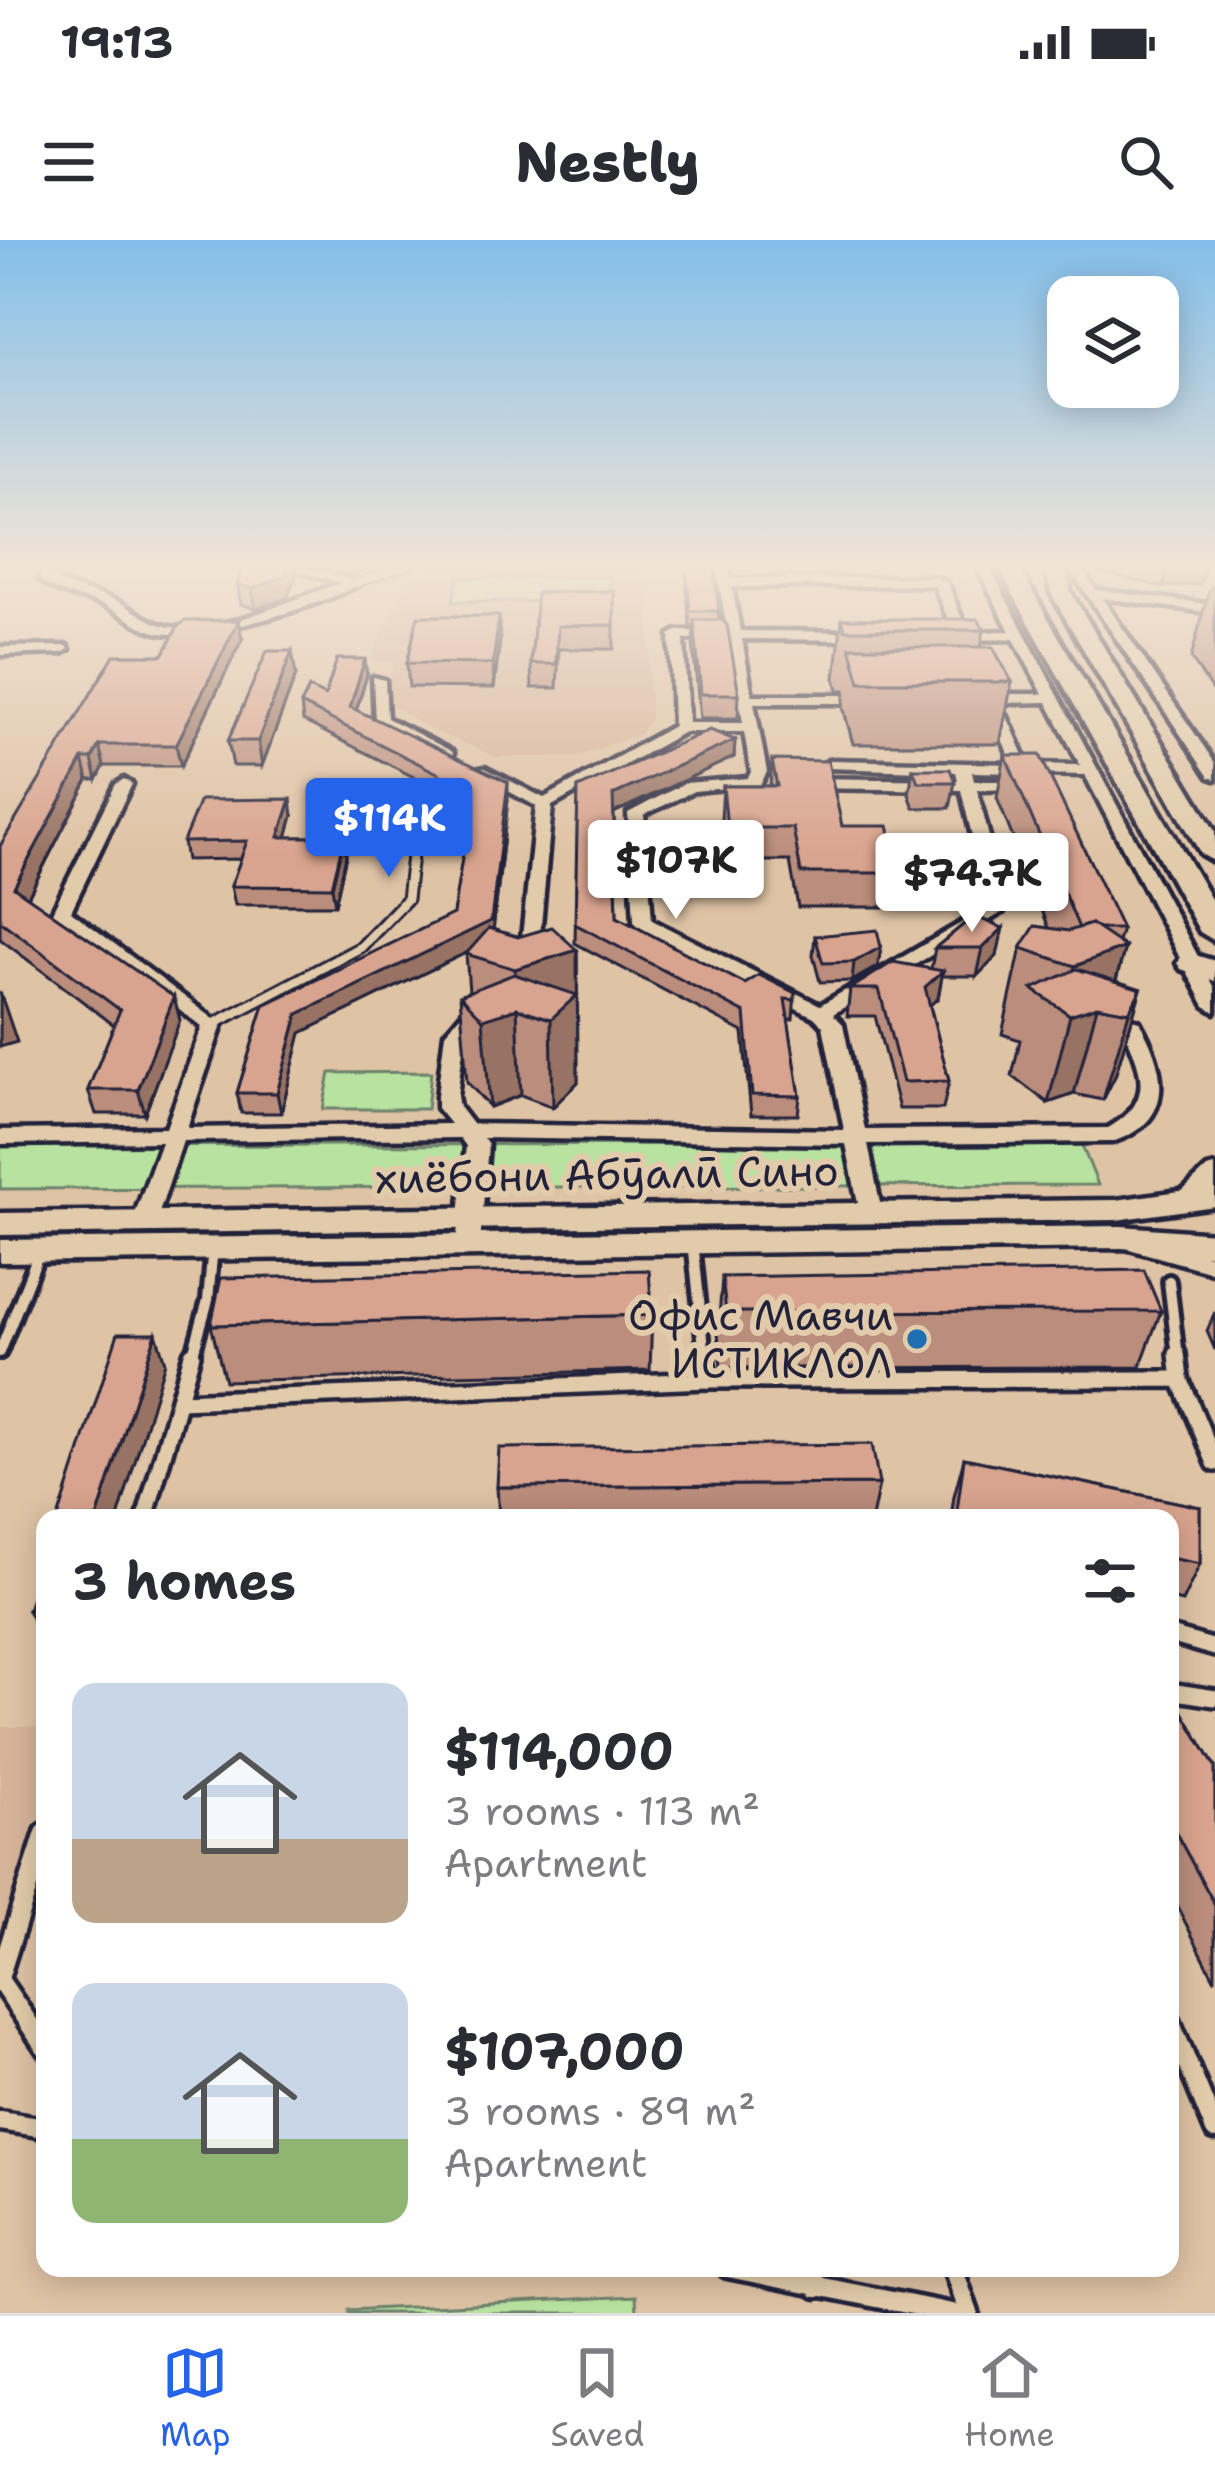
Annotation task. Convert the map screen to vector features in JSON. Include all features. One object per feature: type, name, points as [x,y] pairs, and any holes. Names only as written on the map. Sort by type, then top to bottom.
[{"type":"main road","points":[[1061,662],[1215,932]]},
{"type":"main road","points":[[1102,662],[1215,854]]},
{"type":"main road","name":"хиёбони Абӯалӣ Сино","points":[[0,1251],[214,1247],[871,1213],[1116,1210],[1200,1198]]},
{"type":"main road","name":"хиёбони Абӯалӣ Сино","points":[[0,1224],[144,1222],[693,1242],[1117,1238],[1215,1244]]},
{"type":"street","points":[[676,662],[681,728]]},
{"type":"street","points":[[738,662],[761,783],[691,786],[637,813],[643,922],[821,1013],[837,1037],[871,1213]]},
{"type":"street","points":[[1032,662],[1204,968],[1215,1006]]},
{"type":"street","points":[[1138,662],[1215,774]]},
{"type":"street","points":[[1144,670],[1152,662]]},
{"type":"street","points":[[830,765],[1030,786],[981,678]]},
{"type":"street","points":[[378,680],[380,720],[544,804]]},
{"type":"street","points":[[969,699],[1052,698]]},
{"type":"street","points":[[745,699],[902,699]]},
{"type":"street","points":[[544,804],[681,728],[750,727]]},
{"type":"street","points":[[1023,768],[1089,770]]},
{"type":"street","points":[[821,1013],[994,912],[995,898],[965,776]]},
{"type":"street","points":[[790,783],[965,776]]},
{"type":"street","points":[[124,784],[61,912],[212,1025],[144,1222]]},
{"type":"street","points":[[469,1232],[477,1145],[448,1108],[455,1033],[530,947],[544,804]]},
{"type":"street","points":[[0,1137],[466,1131],[1112,1135],[1136,1124],[1151,1102],[1152,1070],[1132,1025]]},
{"type":"street","points":[[1200,1198],[1215,1173]]},
{"type":"street","points":[[1117,1238],[1215,1265]]},
{"type":"lane","points":[[212,1025],[361,947],[407,899],[414,838]]},
{"type":"lane","points":[[693,1242],[708,1380]]},
{"type":"lane","points":[[148,1509],[208,1300],[214,1247]]},
{"type":"lane","points":[[0,1350],[6,1324],[40,1250]]},
{"type":"lane","points":[[1168,1282],[1180,1379],[1215,1462]]},
{"type":"lane","points":[[179,1401],[708,1380],[1180,1379]]},
{"type":"lane","points":[[1179,1638],[1215,1648]]},
{"type":"lane","points":[[1179,1692],[1215,1698]]},
{"type":"lane","points":[[36,1862],[0,1978],[36,2033]]},
{"type":"lane","points":[[1179,2043],[1215,2130]]},
{"type":"lane","points":[[0,2121],[36,2127]]},
{"type":"lane","points":[[956,2277],[969,2313]]},
{"type":"lane","points":[[815,2278],[952,2313]]},
{"type":"shaded area","points":[[388,662],[650,662],[650,721],[639,734],[577,757],[497,757],[429,729],[384,700],[394,662]]},
{"type":"shaded area","points":[[0,1727],[36,1727],[36,1868],[0,1998]]},
{"type":"green space","points":[[431,1072],[427,1109],[323,1109],[330,1073]]},
{"type":"green space","points":[[1081,1143],[1098,1185],[0,1189],[0,1146]]},
{"type":"green space","points":[[636,2296],[637,2313],[349,2313],[349,2310]]},
{"type":"building","points":[[110,662],[218,662],[176,745],[99,745],[92,759],[83,759],[14,887],[174,997],[138,1090],[88,1090],[120,1010],[0,921],[0,846]]},
{"type":"building","points":[[262,662],[288,662],[258,741],[228,741]]},
{"type":"building","points":[[336,662],[364,662],[350,707],[508,782],[491,921],[298,1014],[277,1093],[237,1093],[264,1005],[453,914],[473,791],[301,704],[309,688],[325,696]]},
{"type":"building","points":[[407,662],[493,662],[493,664]]},
{"type":"building","points":[[698,662],[733,662],[739,694],[701,694]]},
{"type":"building","points":[[854,662],[1001,662],[1012,682],[860,682]]},
{"type":"building","points":[[710,730],[735,740],[613,795],[617,917],[745,984],[759,975],[795,993],[795,1000],[785,999],[800,1096],[752,1095],[745,1013],[575,924],[578,788]]},
{"type":"building","points":[[1005,755],[1040,755],[1122,929],[1098,929],[1091,924],[1079,928]]},
{"type":"building","points":[[772,760],[828,761],[842,826],[888,826],[902,873],[801,873],[793,828],[727,828],[723,786],[777,786]]},
{"type":"building","points":[[913,769],[950,769],[955,782],[918,782]]},
{"type":"building","points":[[291,799],[279,837],[344,837],[332,887],[231,886],[247,841],[183,842],[200,800]]},
{"type":"building","points":[[974,916],[1003,928],[983,948],[935,948]]},
{"type":"building","points":[[1091,924],[1125,947],[1075,966],[1021,948],[1035,926],[1069,931]]},
{"type":"building","points":[[552,927],[577,950],[515,969],[466,954],[489,928],[518,937]]},
{"type":"building","points":[[877,930],[881,947],[854,962],[823,963],[815,936]]},
{"type":"building","points":[[893,962],[943,971],[925,987],[949,1081],[903,1082],[879,989],[850,989]]},
{"type":"building","points":[[1077,969],[1141,989],[1129,1012],[1097,1006],[1070,1015],[1032,989]]},
{"type":"building","points":[[514,974],[577,995],[551,1019],[517,1008],[483,1019],[460,995]]},
{"type":"building","points":[[649,1270],[652,1315],[211,1325],[221,1278]]},
{"type":"building","points":[[1144,1270],[1161,1311],[726,1312],[722,1277]]},
{"type":"building","points":[[118,1333],[156,1333],[100,1509],[61,1509]]},
{"type":"building","points":[[872,1444],[879,1484],[497,1487],[499,1448]]},
{"type":"building","points":[[964,1458],[1200,1507],[1200,1564],[1179,1560],[1179,1509],[957,1509]]},
{"type":"building","points":[[36,1586],[36,1610],[28,1610]]},
{"type":"building","points":[[1179,1705],[1215,1767],[1215,1905],[1179,1839]]},
{"type":"place","name":"Офис Мавчи ИСТИКЛОЛ","points":[[917,1339]]}]
